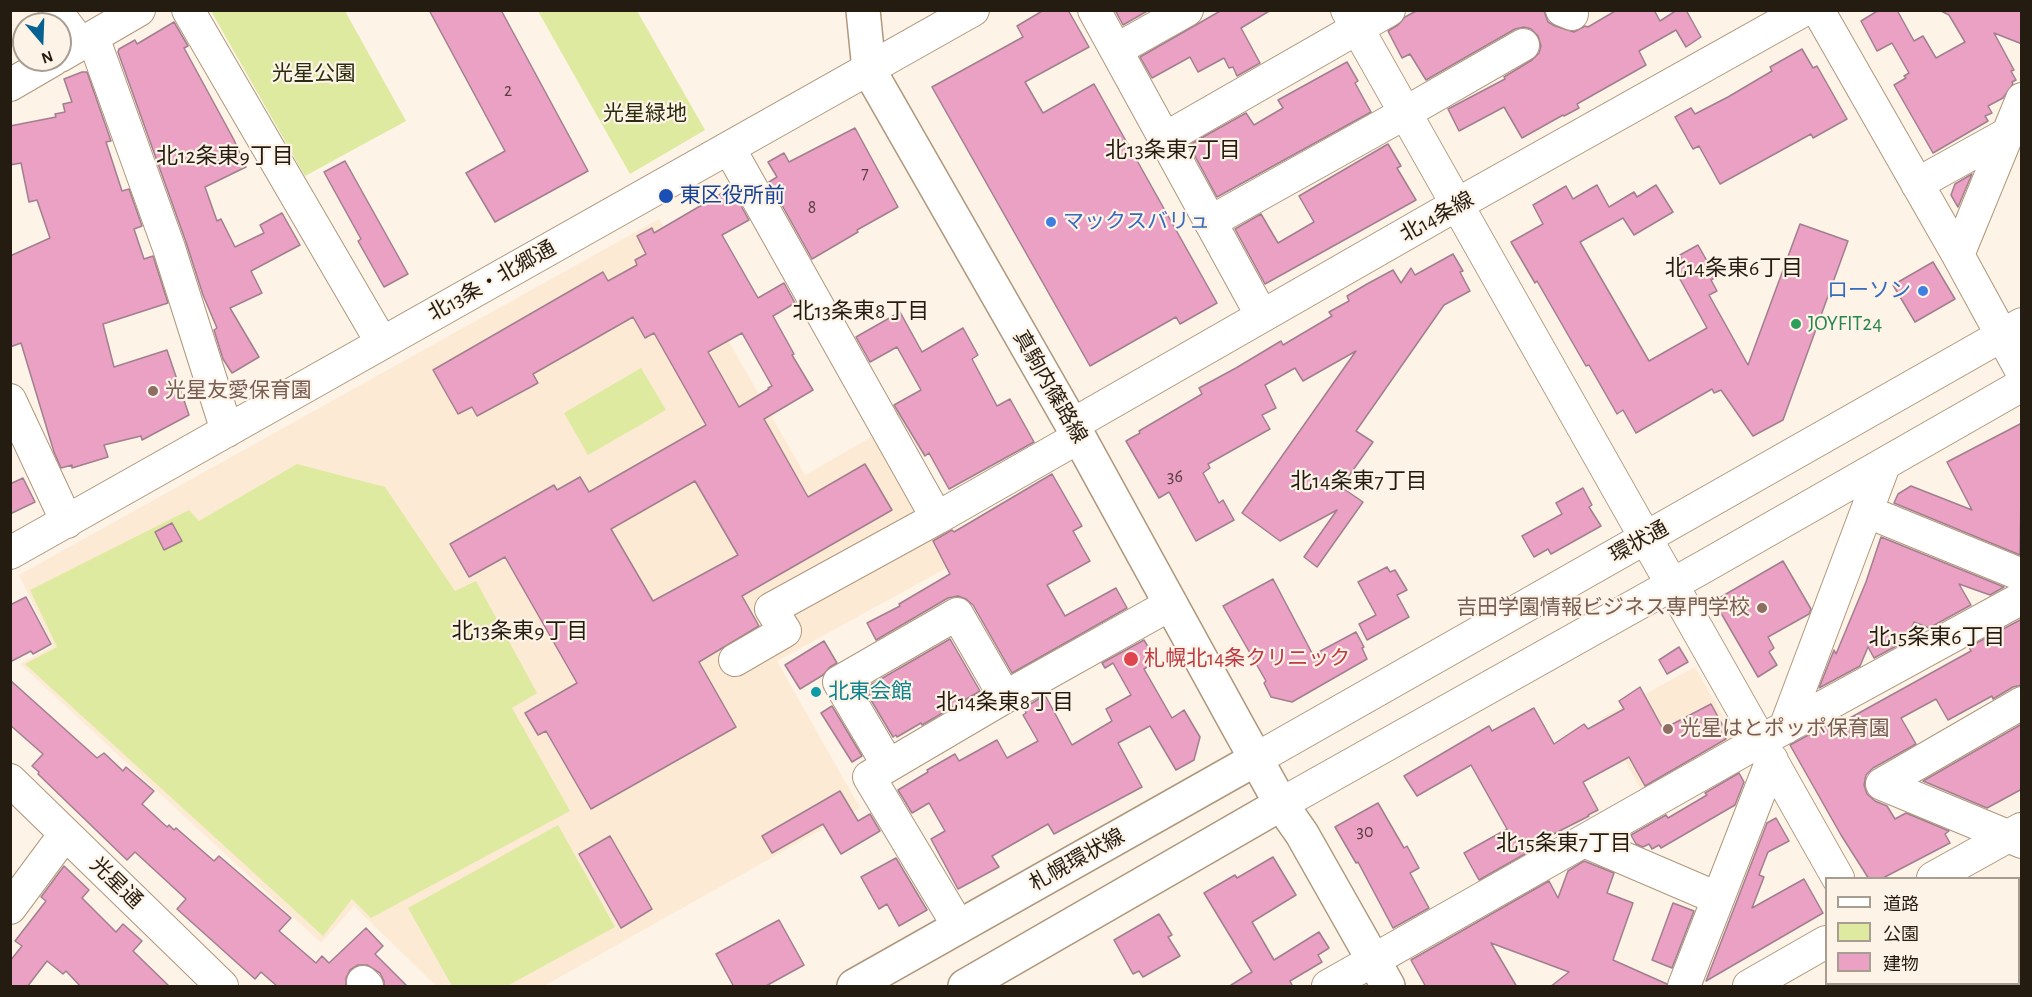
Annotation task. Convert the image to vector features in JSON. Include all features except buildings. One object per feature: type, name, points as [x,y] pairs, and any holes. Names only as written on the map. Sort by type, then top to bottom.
[{"type":"main road","name":"真駒内篠路線","points":[[863,10],[869,70],[1075,431],[1256,759]]},
{"type":"main road","points":[[1256,759],[1281,804],[1302,834],[1380,974]]},
{"type":"main road","name":"札幌環状線","points":[[854,987],[1256,759]]},
{"type":"main road","points":[[986,981],[1281,804]]},
{"type":"street","points":[[55,10],[78,46],[168,248],[227,431]]},
{"type":"street","points":[[78,46],[139,10]]},
{"type":"street","points":[[188,10],[382,343]]},
{"type":"street","name":"北13条・北郷通","points":[[10,553],[974,10]]},
{"type":"street","points":[[1094,10],[1262,316]]},
{"type":"street","points":[[1116,50],[1187,10]]},
{"type":"street","points":[[1164,139],[1352,19],[1389,10]]},
{"type":"street","name":"北14条線","points":[[735,660],[785,631],[771,609],[938,518],[1262,316],[1804,10]]},
{"type":"street","points":[[1818,10],[1958,255],[2011,329],[2022,372]]},
{"type":"street","points":[[1352,19],[1623,496],[1671,585],[1773,743],[1837,877]]},
{"type":"street","points":[[1210,222],[1523,45]]},
{"type":"street","points":[[10,84],[32,72]]},
{"type":"street","points":[[1958,255],[2015,129],[2022,99]]},
{"type":"street","points":[[1917,184],[2015,129]]},
{"type":"street","points":[[729,148],[938,518]]},
{"type":"street","name":"環状通","points":[[1256,759],[2011,329]]},
{"type":"street","points":[[1281,804],[2022,385]]},
{"type":"street","points":[[10,400],[67,522]]},
{"type":"street","points":[[1684,987],[1773,743],[1868,512],[1884,465]]},
{"type":"street","points":[[1868,512],[2022,575]]},
{"type":"street","points":[[1328,987],[1380,974],[1584,842],[1773,743],[2022,598]]},
{"type":"street","points":[[959,927],[869,777],[1005,697],[1171,604]]},
{"type":"street","points":[[888,765],[839,682],[957,614],[1005,697]]},
{"type":"street","points":[[2017,836],[1882,784],[2022,703]]},
{"type":"street","name":"光星通","points":[[10,780],[218,985]]},
{"type":"street","points":[[10,908],[65,834]]},
{"type":"street","points":[[1937,877],[2017,836]]},
{"type":"street","points":[[1584,842],[1717,898]]},
{"type":"street","points":[[1749,987],[1825,943]]},
{"type":"shaded area","points":[[659,219],[805,475],[875,435],[952,518],[970,555],[777,661],[860,808],[544,986],[436,986],[354,906],[321,943],[20,664],[53,646],[19,575]]},
{"type":"shaded area","name":"光星はとポッポ保育園","points":[[1695,667],[1736,740],[1643,793],[1601,718]]},
{"type":"green space","name":"光星公園","points":[[211,11],[345,11],[406,121],[305,176]]},
{"type":"green space","name":"光星緑地","points":[[538,11],[637,11],[705,130],[630,174]]},
{"type":"green space","points":[[641,368],[666,410],[588,455],[564,413]]},
{"type":"green space","points":[[297,464],[385,487],[455,591],[476,581],[537,693],[512,708],[570,811],[371,918],[352,899],[323,936],[25,664],[57,647],[30,590],[189,510],[199,521]]},
{"type":"green space","points":[[558,825],[615,927],[507,986],[452,986],[408,908]]},
{"type":"place","name":"東区役所前","points":[[666,196]]},
{"type":"place","name":"マックスバリュ","points":[[1051,222]]},
{"type":"place","name":"ローソン","points":[[1923,291]]},
{"type":"place","name":"JOYFIT24","points":[[1796,324]]},
{"type":"place","name":"光星友愛保育園","points":[[153,391]]},
{"type":"place","name":"吉田学園情報ビジネス専門学校","points":[[1762,608]]},
{"type":"place","name":"札幌北14条クリニック","points":[[1131,659]]},
{"type":"place","name":"北東会館","points":[[816,692]]},
{"type":"place","name":"光星はとポッポ保育園","points":[[1668,729]]},
{"type":"district","name":"北13条東7丁目","points":[[1173,150]]},
{"type":"district","name":"北12条東9丁目","points":[[225,156]]},
{"type":"district","name":"北14条東6丁目","points":[[1734,268]]},
{"type":"district","name":"北13条東8丁目","points":[[861,311]]},
{"type":"district","name":"北14条東7丁目","points":[[1359,481]]},
{"type":"district","name":"北13条東9丁目","points":[[520,631]]},
{"type":"district","name":"北15条東6丁目","points":[[1937,637]]},
{"type":"district","name":"北14条東8丁目","points":[[1005,702]]},
{"type":"district","name":"北15条東7丁目","points":[[1564,843]]}]
